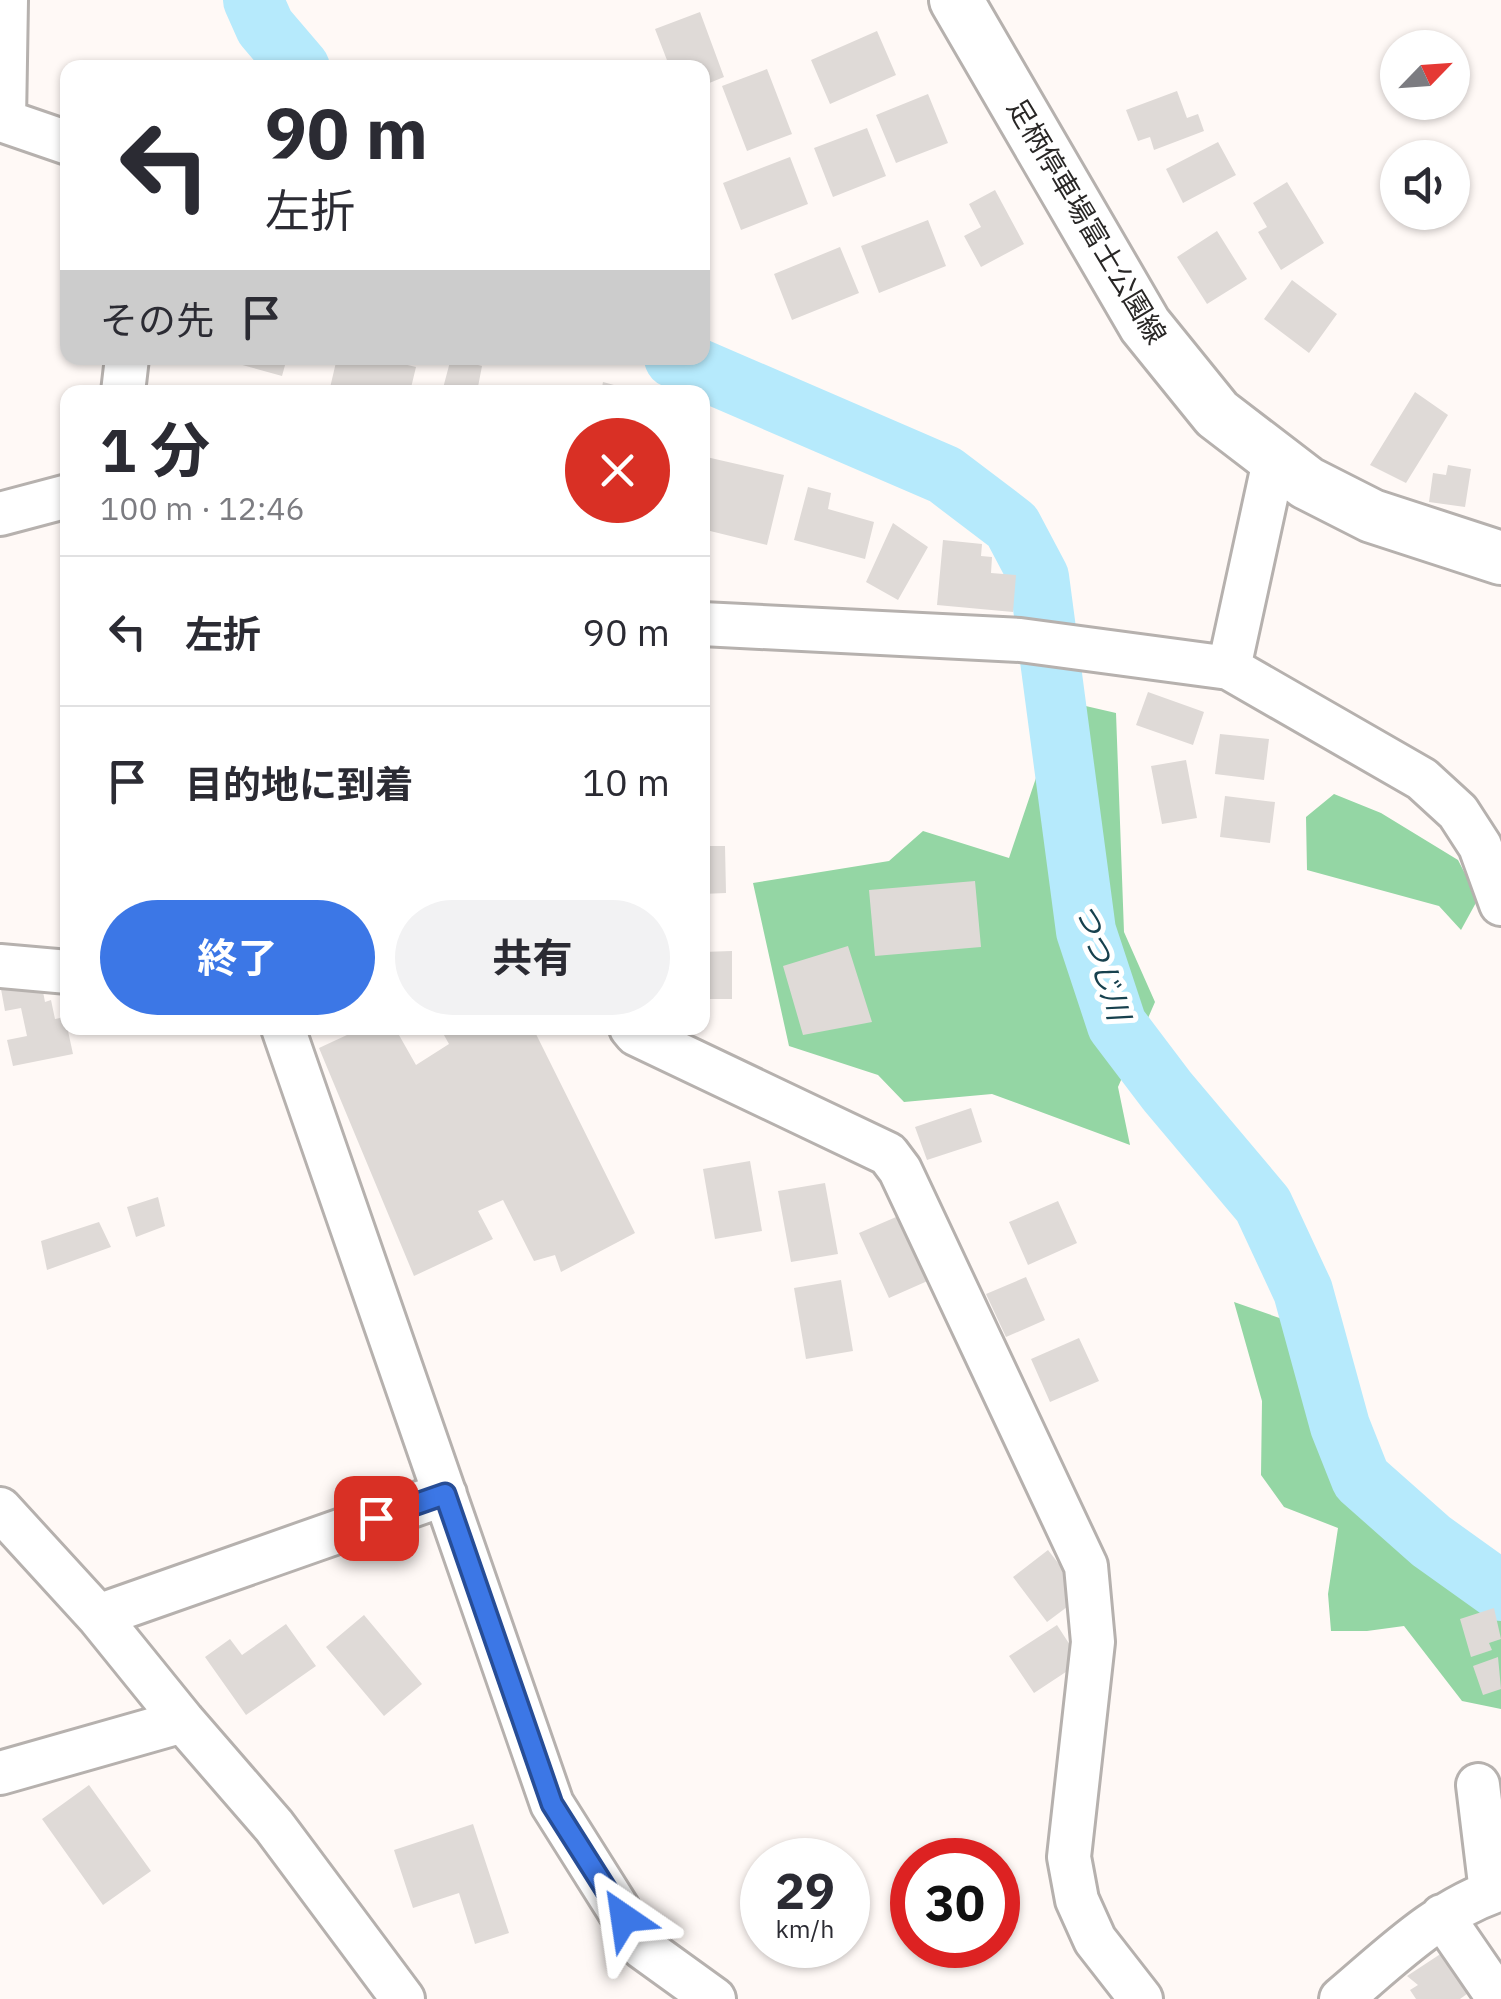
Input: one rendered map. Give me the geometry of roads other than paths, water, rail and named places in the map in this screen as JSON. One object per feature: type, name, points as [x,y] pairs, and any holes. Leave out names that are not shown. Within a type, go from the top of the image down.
[{"type":"main road","name":"足柄停車場富士公園線","points":[[956,0],[1145,325],[1217,414],[1274,461],[1372,516],[1501,558]]},
{"type":"street","points":[[6,0],[4,122],[60,141]]},
{"type":"street","points":[[1229,668],[1274,461]]},
{"type":"street","points":[[0,514],[60,498]]},
{"type":"street","points":[[710,624],[1020,640],[1229,668],[1422,779],[1458,812],[1480,846],[1501,904]]},
{"type":"street","points":[[0,966],[60,971]]},
{"type":"street","points":[[284,1035],[552,1804],[642,1946],[714,1999]]},
{"type":"street","points":[[638,1035],[888,1154],[900,1170],[1086,1566],[1092,1642],[1068,1857],[1077,1900],[1094,1940],[1141,1999]]},
{"type":"street","points":[[98,1616],[445,1494]]},
{"type":"street","points":[[0,1509],[98,1616],[182,1721],[274,1826],[403,1999]]},
{"type":"street","points":[[0,1773],[182,1721]]},
{"type":"street","points":[[1341,1999],[1442,1916],[1496,1891],[1478,1785]]},
{"type":"street","points":[[1442,1916],[1499,1999]]},
{"type":"waterway","name":"つつじ川","points":[[253,0],[265,27],[293,60]]},
{"type":"waterway","name":"つつじ川","points":[[690,365],[945,475],[1012,526],[1039,577],[1086,931],[1117,1025],[1263,1205],[1303,1291],[1340,1426],[1361,1479],[1431,1541],[1501,1591]]}]
